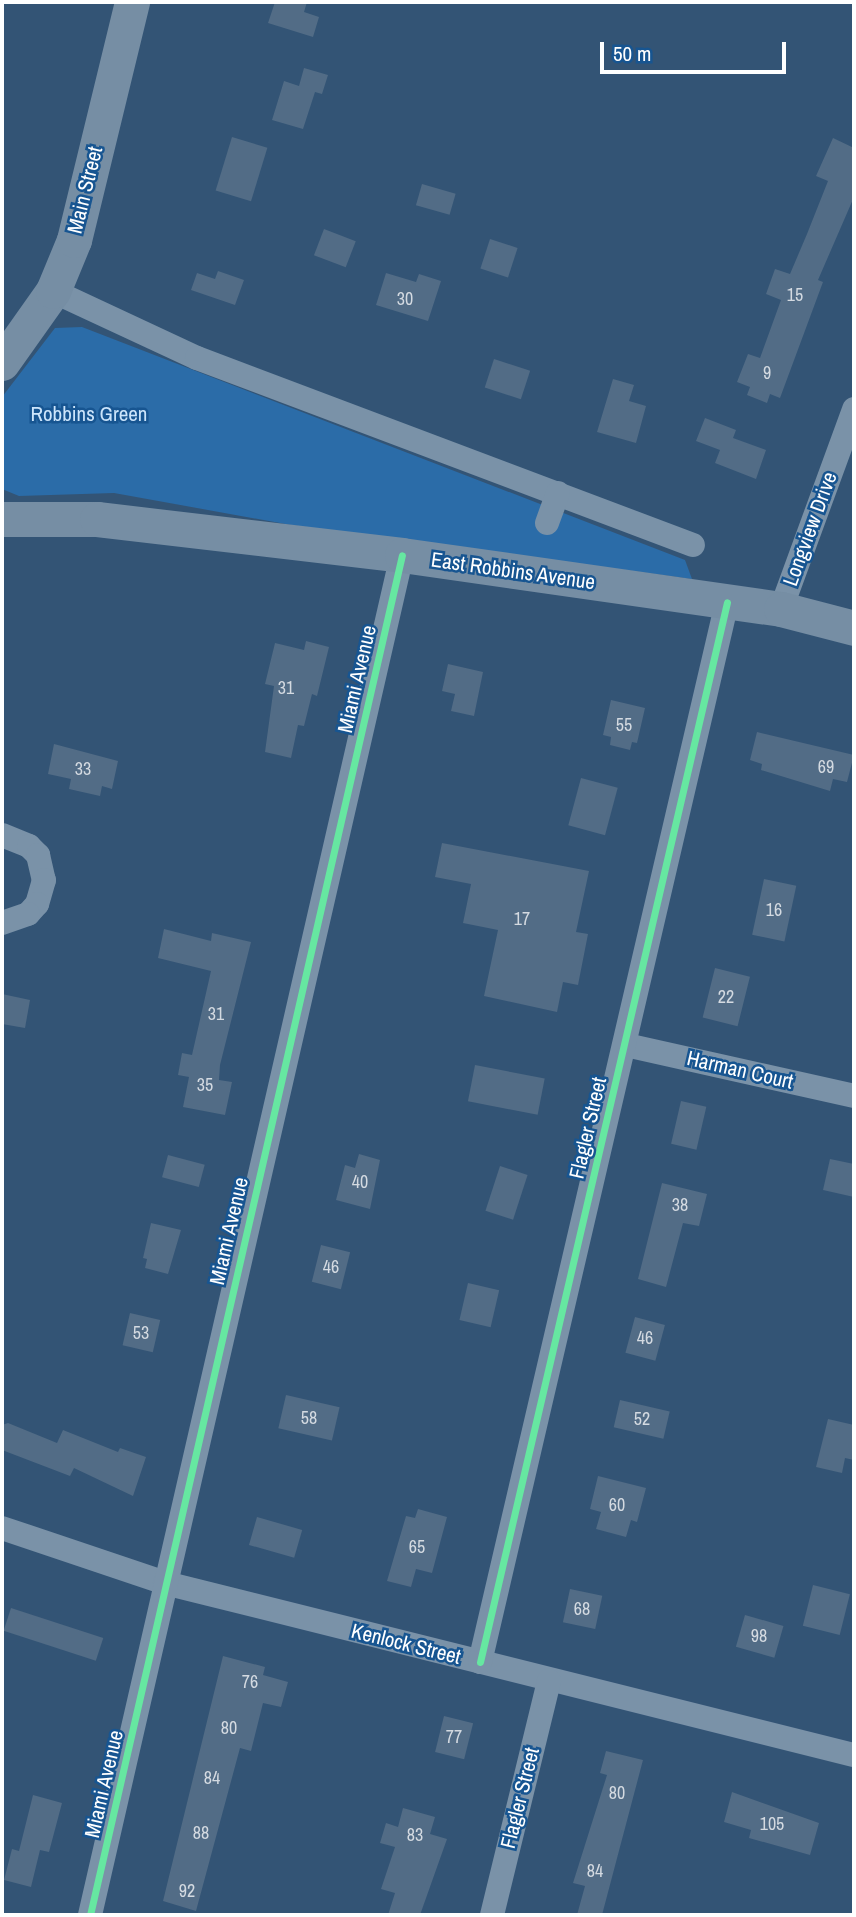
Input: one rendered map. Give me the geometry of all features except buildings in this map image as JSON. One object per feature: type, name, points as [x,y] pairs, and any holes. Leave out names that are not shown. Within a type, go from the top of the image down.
[{"type":"main road","name":"Main Street","points":[[2,363],[53,291],[74,240],[132,2]]},
{"type":"main road","name":"East Robbins Avenue","points":[[2,519],[97,519],[402,555],[781,609],[854,628]]},
{"type":"street","points":[[53,291],[197,358],[693,545]]},
{"type":"street","name":"Longview Drive","points":[[781,609],[854,410]]},
{"type":"street","points":[[547,523],[558,493]]},
{"type":"street","name":"Miami Avenue","points":[[90,1915],[126,1771],[165,1583],[402,555]]},
{"type":"street","name":"Flagler Street","points":[[480,1662],[626,1045],[685,765],[727,601]]},
{"type":"street","points":[[2,835],[29,846],[37,855],[44,880],[37,904],[28,914],[2,923]]},
{"type":"street","name":"Harman Court","points":[[626,1045],[854,1096]]},
{"type":"street","name":"Kenlock Street","points":[[2,1528],[165,1583],[854,1755]]},
{"type":"street","name":"Flagler Street","points":[[492,1915],[549,1681]]},
{"type":"green space","name":"Robbins Green","points":[[82,327],[685,560],[692,579],[291,525],[114,493],[19,496],[2,489],[2,397],[55,328]]},
{"type":"cycle path","points":[[90,1915],[402,555]]},
{"type":"cycle path","points":[[480,1662],[727,602]]}]
